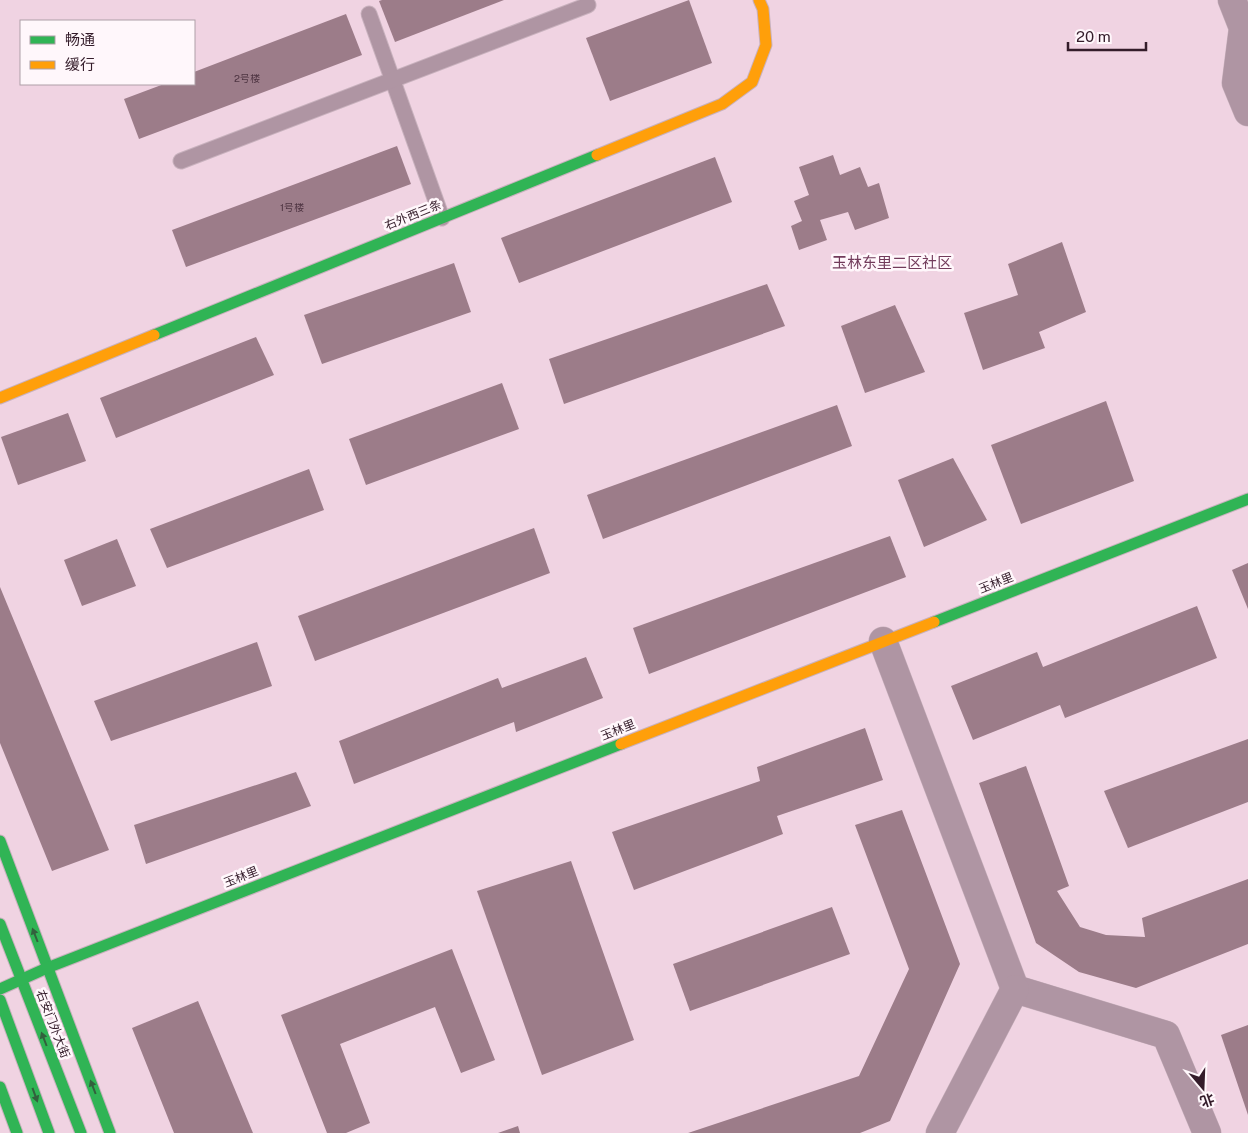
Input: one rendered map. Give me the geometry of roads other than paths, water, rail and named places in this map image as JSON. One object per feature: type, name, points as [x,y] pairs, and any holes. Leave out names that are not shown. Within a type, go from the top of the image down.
[{"type":"street","name":"右外西三条","points":[[0,398],[722,104],[752,82],[766,45],[763,10],[759,0]]},
{"type":"street","points":[[1232,0],[1246,26],[1236,83],[1248,112]]},
{"type":"street","name":"玉林里","points":[[0,989],[48,968],[1248,499]]},
{"type":"street","points":[[883,641],[1015,989],[940,1133]]},
{"type":"street","points":[[0,841],[110,1133]]},
{"type":"street","name":"右安门外大街","points":[[0,924],[81,1133]]},
{"type":"street","points":[[1015,989],[1166,1035],[1208,1133]]},
{"type":"street","points":[[0,1000],[50,1133]]},
{"type":"street","points":[[0,1087],[17,1133]]},
{"type":"lane","points":[[181,161],[588,5]]},
{"type":"lane","points":[[369,14],[442,218]]},
{"type":"district","name":"玉林东里二区社区","points":[[892,262]]}]
